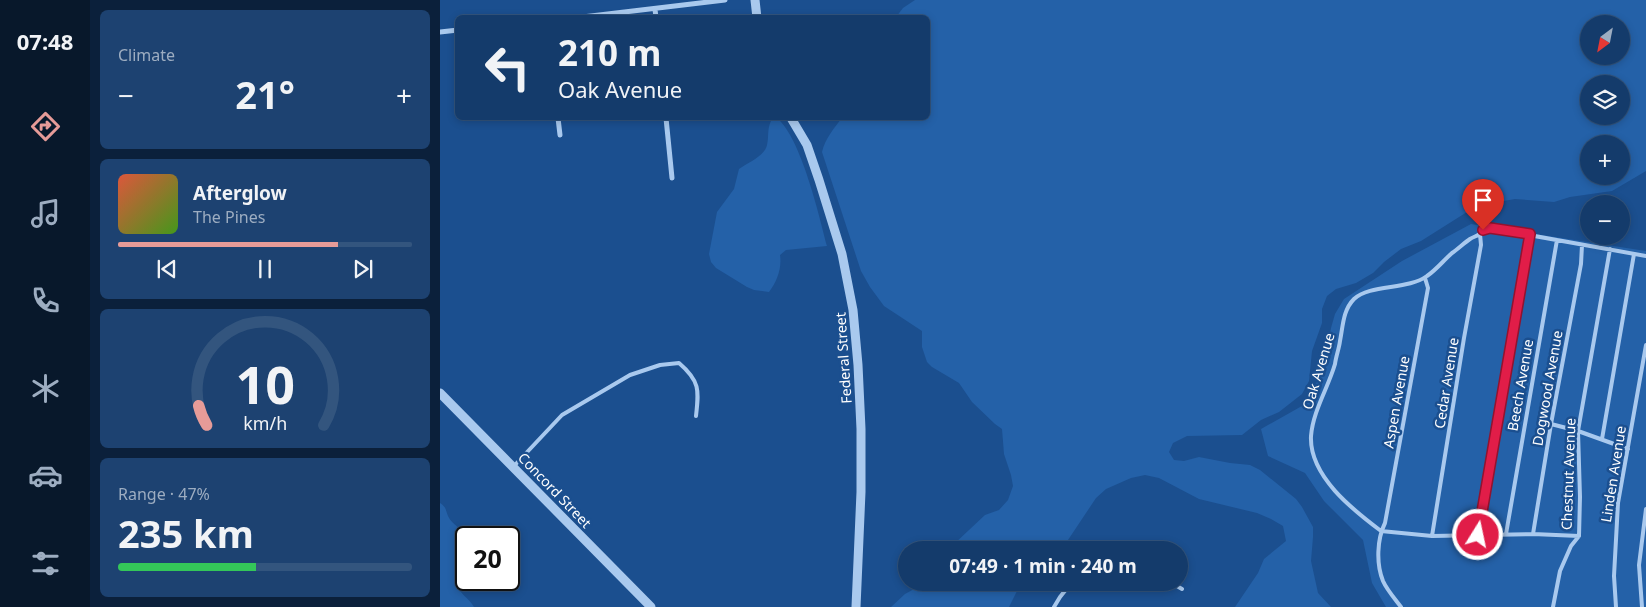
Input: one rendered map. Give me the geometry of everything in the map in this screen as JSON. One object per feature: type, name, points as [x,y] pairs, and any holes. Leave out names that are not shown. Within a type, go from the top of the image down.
[{"type":"street","points":[[601,15],[725,0]]},
{"type":"street","points":[[755,0],[757,15]]},
{"type":"street","points":[[655,9],[656,15]]},
{"type":"street","points":[[440,32],[455,30]]},
{"type":"street","points":[[558,120],[560,135]]},
{"type":"street","points":[[666,120],[672,178]]},
{"type":"street","name":"Federal Street","points":[[792,120],[806,145],[831,217],[842,254],[853,310],[861,429],[861,492],[856,607]]},
{"type":"street","name":"Concord Street","points":[[440,392],[651,607]]},
{"type":"lane","name":"Oak Avenue","points":[[1381,530],[1360,515],[1327,482],[1320,470],[1311,437],[1315,419],[1332,372],[1348,307],[1355,298],[1363,293],[1425,278],[1464,244],[1483,230],[1490,228],[1580,245]]},
{"type":"lane","name":"Cedar Avenue","points":[[1432,536],[1481,245],[1480,234]]},
{"type":"lane","points":[[1478,535],[1530,234]]},
{"type":"lane","name":"Beech Avenue","points":[[1506,534],[1557,240]]},
{"type":"lane","name":"Oak Avenue","points":[[1582,245],[1646,256]]},
{"type":"lane","name":"Dogwood Avenue","points":[[1533,534],[1581,264],[1582,245]]},
{"type":"lane","name":"Chestnut Avenue","points":[[1553,607],[1560,571],[1571,546],[1578,536],[1580,497],[1578,431],[1610,249]]},
{"type":"lane","points":[[1602,440],[1634,254]]},
{"type":"lane","name":"Aspen Avenue","points":[[1401,607],[1383,581],[1379,565],[1381,530],[1386,523],[1412,382],[1428,288],[1425,278]]},
{"type":"lane","name":"Linden Avenue","points":[[1616,607],[1614,576],[1617,512],[1646,345]]},
{"type":"lane","points":[[513,467],[562,415],[630,375],[660,365],[679,363],[690,372],[696,381],[698,392],[696,416]]},
{"type":"lane","points":[[1552,424],[1628,449]]},
{"type":"lane","points":[[1642,607],[1639,565],[1646,509]]},
{"type":"lane","points":[[1381,530],[1432,536],[1506,534],[1578,536]]},
{"type":"lane","points":[[1054,607],[1065,591]]},
{"type":"shaded area","points":[[915,0],[1646,0],[1646,171],[1630,180],[1630,135],[1580,135],[1580,185],[1622,185],[1612,191],[1580,195],[1554,202],[1515,199],[1492,203],[1467,212],[1421,241],[1401,249],[1373,273],[1356,283],[1336,289],[1327,296],[1322,309],[1322,323],[1312,351],[1309,381],[1302,394],[1279,412],[1261,420],[1242,435],[1187,436],[1173,443],[1169,452],[1174,460],[1184,461],[1199,457],[1250,465],[1260,470],[1296,499],[1313,527],[1311,561],[1318,593],[1331,607],[1235,607],[1258,573],[1264,559],[1286,541],[1283,526],[1257,513],[1199,499],[1159,478],[1145,475],[1131,478],[1106,489],[1096,498],[1066,541],[957,541],[985,515],[999,510],[1008,500],[1013,486],[1004,454],[1002,429],[972,402],[959,383],[927,362],[922,347],[922,331],[884,306],[870,287],[861,271],[822,152],[828,138],[840,120],[930,120],[930,15],[898,15],[903,8]]},
{"type":"shaded area","points":[[779,120],[794,142],[808,178],[827,246],[786,250],[780,255],[778,275],[769,292],[747,287],[716,268],[711,262],[709,254],[717,212],[734,189],[739,169],[766,149],[771,121]]},
{"type":"shaded area","points":[[1471,224],[1580,241],[1580,245],[1607,245],[1646,251],[1646,607],[1386,607],[1372,583],[1363,540],[1324,501],[1305,473],[1268,456],[1261,429],[1309,402],[1325,361],[1335,314],[1344,299],[1402,261]]},
{"type":"shaded area","points":[[440,503],[445,507],[448,516],[457,526],[455,526],[455,591],[460,591],[474,607],[440,607]]},
{"type":"shaded area","points":[[910,591],[1017,591],[1009,607],[891,607]]},
{"type":"route","points":[[1478,535],[1530,234],[1490,228],[1483,230]]}]
